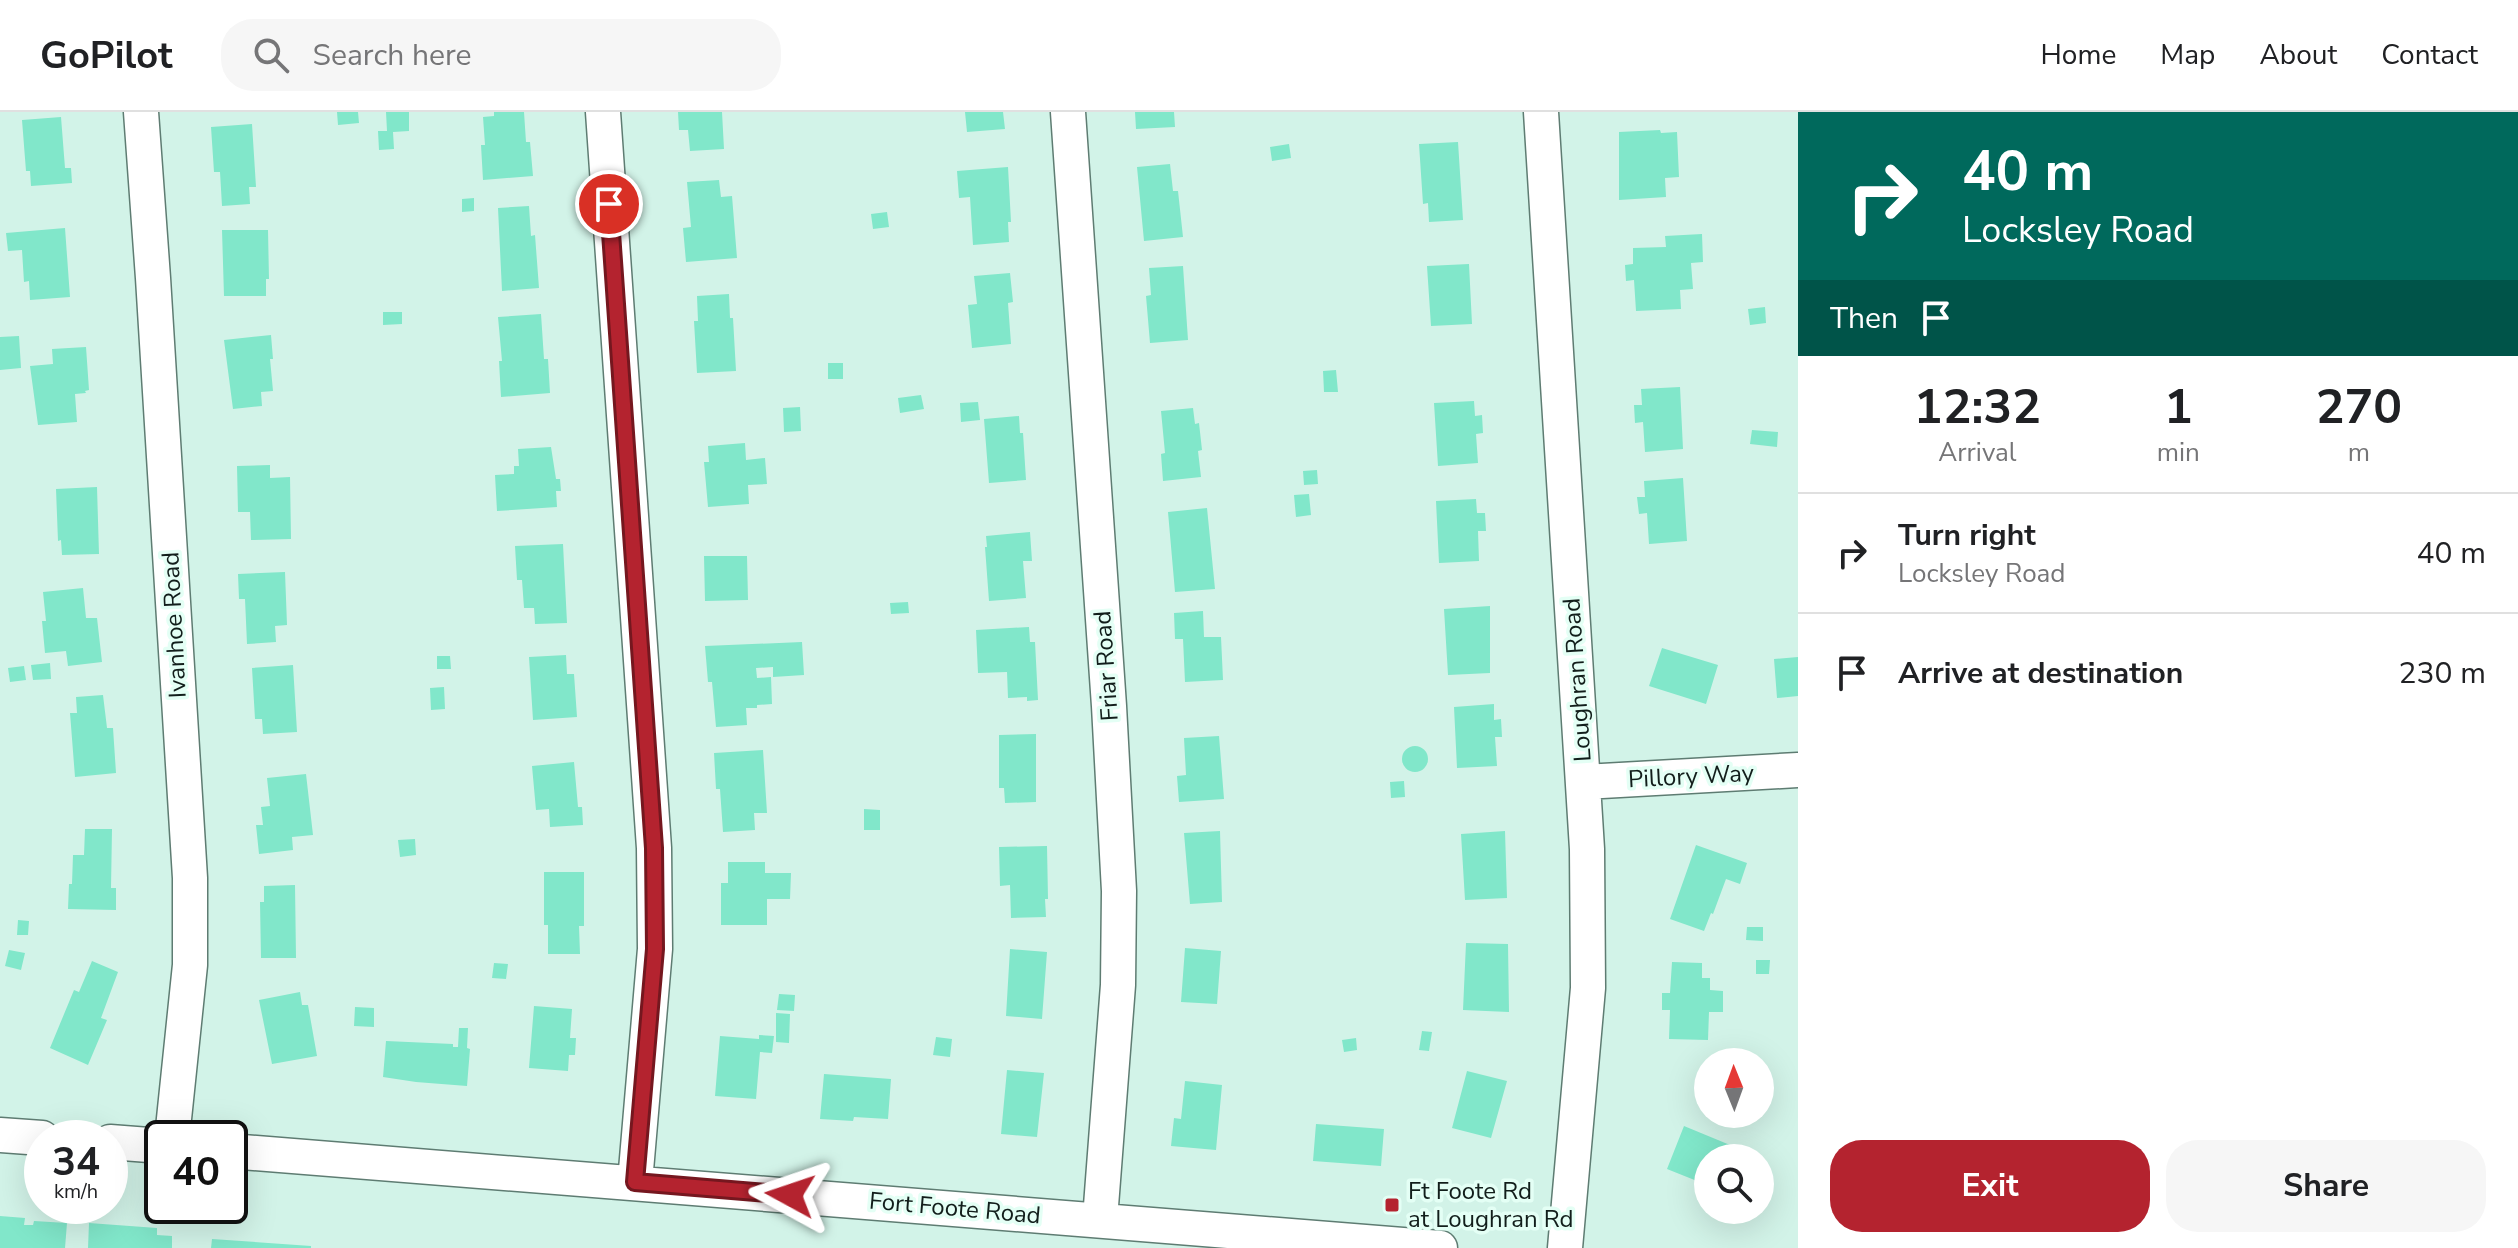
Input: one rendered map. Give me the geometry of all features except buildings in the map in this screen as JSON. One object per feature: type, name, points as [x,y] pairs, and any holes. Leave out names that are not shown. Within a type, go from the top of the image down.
[{"type":"street","name":"Ivanhoe Road","points":[[141,112],[190,878],[190,965],[174,1120]]},
{"type":"street","points":[[603,112],[654,848],[655,949],[635,1182]]},
{"type":"street","name":"Friar Road","points":[[1068,112],[1119,891],[1118,985],[1100,1219]]},
{"type":"street","name":"Loughran Road","points":[[1541,112],[1587,849],[1588,988],[1565,1248]]},
{"type":"street","name":"Pillory Way","points":[[1584,782],[1798,770]]},
{"type":"street","points":[[0,1135],[24,1137]]},
{"type":"street","name":"Fort Foote Road","points":[[248,1152],[1100,1219],[1282,1242],[1440,1248]]},
{"type":"place","name":"Ft Foote Rd at Loughran Rd","points":[[1392,1205]]},
{"type":"route","points":[[609,204],[654,848],[655,949],[635,1182],[790,1195]]}]
